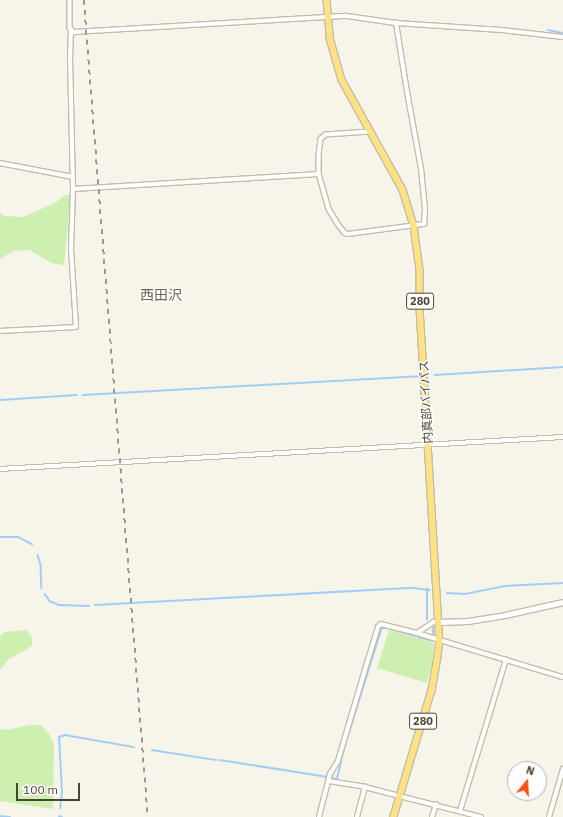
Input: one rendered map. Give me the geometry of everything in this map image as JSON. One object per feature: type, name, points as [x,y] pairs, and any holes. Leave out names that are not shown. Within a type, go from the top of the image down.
[{"type":"highway","name":"内真部バイパス","points":[[327,0],[334,57],[342,80],[402,190],[414,226],[420,270],[440,640],[432,690],[394,817]]},
{"type":"street","points":[[0,331],[76,327],[71,250],[73,177],[70,0]]},
{"type":"street","points":[[71,30],[74,32],[347,16],[396,23],[502,30],[563,37]]},
{"type":"street","points":[[370,132],[323,136],[320,143],[319,174],[329,209],[345,233],[354,234],[424,224],[425,209],[421,168],[406,92],[396,23]]},
{"type":"street","points":[[0,163],[73,177]]},
{"type":"street","points":[[73,189],[319,174]]},
{"type":"street","points":[[0,469],[563,437]]},
{"type":"street","points":[[417,633],[434,622],[468,621],[563,602]]},
{"type":"street","points":[[319,817],[329,781],[338,761],[378,627],[384,624],[563,676]]},
{"type":"street","points":[[460,811],[506,660]]},
{"type":"street","points":[[549,817],[563,769]]},
{"type":"street","points":[[329,781],[365,787],[481,817]]},
{"type":"street","points":[[357,817],[365,787]]},
{"type":"street","points":[[432,817],[436,805]]},
{"type":"green space","points":[[65,195],[71,195],[64,265],[51,263],[30,250],[13,251],[0,259],[0,213],[4,216],[23,217],[55,203]]},
{"type":"green space","points":[[26,630],[32,637],[32,646],[9,659],[0,670],[0,636],[5,632]]},
{"type":"green space","points":[[389,630],[434,643],[432,665],[427,683],[377,668]]},
{"type":"green space","points":[[30,725],[41,725],[49,734],[54,745],[53,809],[0,801],[0,729],[7,730]]},
{"type":"waterway","points":[[548,30],[563,33]]},
{"type":"waterway","points":[[435,375],[563,367]]},
{"type":"waterway","points":[[83,395],[418,376]]},
{"type":"waterway","points":[[0,400],[77,395]]},
{"type":"waterway","points":[[0,537],[18,537],[32,544]]},
{"type":"waterway","points":[[38,555],[41,565],[42,588]]},
{"type":"waterway","points":[[447,593],[465,594],[505,586],[563,583]]},
{"type":"waterway","points":[[95,605],[413,588],[430,590]]},
{"type":"waterway","points":[[427,589],[427,620]]},
{"type":"waterway","points":[[45,594],[50,601],[59,605],[89,606]]},
{"type":"waterway","points":[[433,627],[434,636]]},
{"type":"waterway","points":[[331,778],[337,779],[343,752],[381,630],[382,628],[388,628]]},
{"type":"waterway","points":[[392,629],[415,636]]},
{"type":"waterway","points":[[418,637],[434,641]]},
{"type":"waterway","points":[[60,809],[62,792],[59,737],[65,735],[134,747]]},
{"type":"waterway","points":[[152,750],[216,760]]},
{"type":"waterway","points":[[220,760],[328,777]]},
{"type":"waterway","points":[[0,816],[10,817]]},
{"type":"railway","points":[[84,0],[148,817]]},
{"type":"district","name":"西田沢","points":[[161,295]]}]
